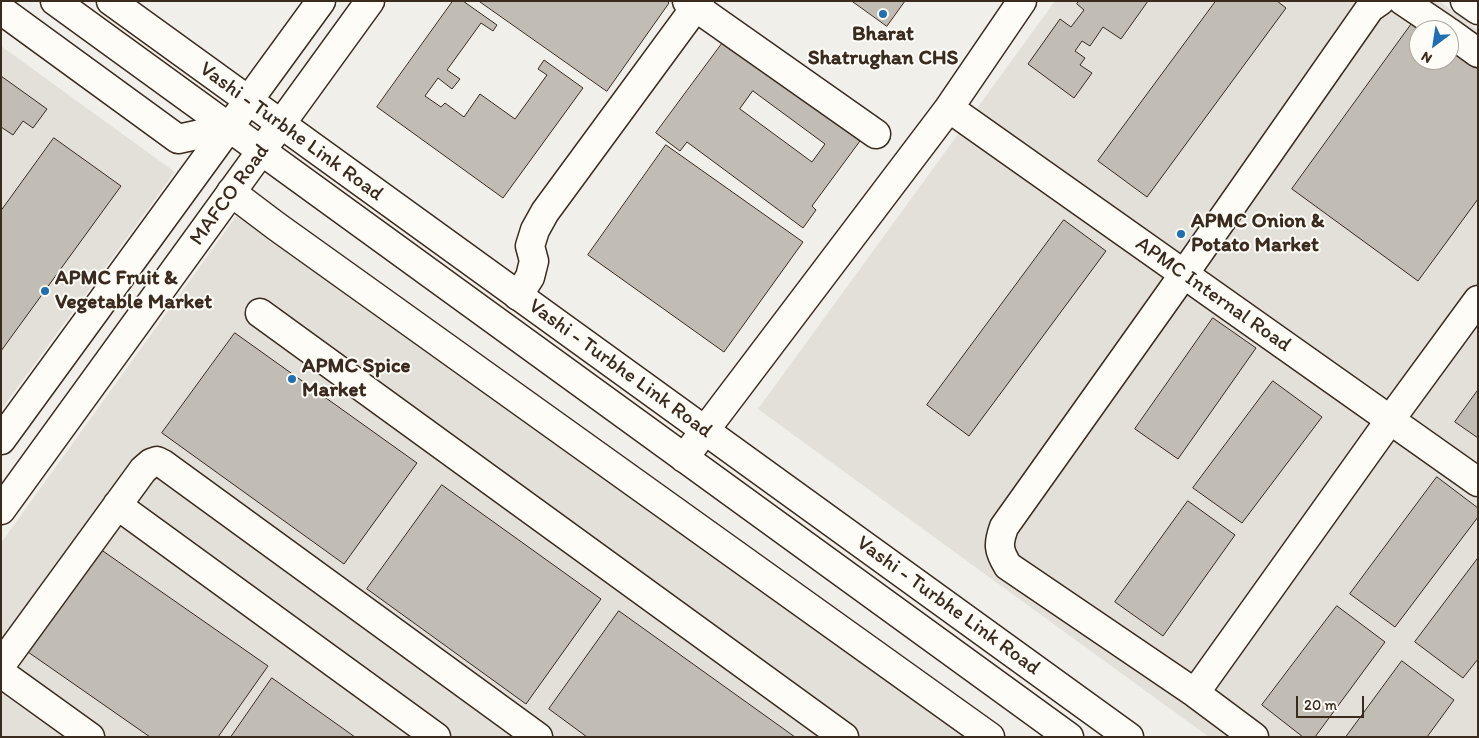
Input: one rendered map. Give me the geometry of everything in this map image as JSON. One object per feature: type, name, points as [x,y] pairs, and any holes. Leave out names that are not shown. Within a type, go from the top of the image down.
[{"type":"main road","name":"Vashi - Turbhe Link Road","points":[[55,1],[1069,737]]},
{"type":"main road","name":"Vashi - Turbhe Link Road","points":[[110,1],[1129,737]]},
{"type":"main road","name":"MAFCO Road","points":[[1,440],[321,1]]},
{"type":"main road","name":"MAFCO Road","points":[[1,510],[370,1]]},
{"type":"main road","points":[[684,458],[949,108],[1022,1]]},
{"type":"main road","points":[[1254,737],[1195,692],[1008,566],[1000,554],[1000,541],[1004,527],[1370,8],[1380,1]]},
{"type":"main road","points":[[1404,1],[1432,20]]},
{"type":"main road","points":[[1465,1],[1478,10]]},
{"type":"main road","points":[[518,296],[530,277],[534,261],[530,246],[535,230],[545,212],[694,3],[876,134]]},
{"type":"main road","points":[[1,10],[178,139],[229,128]]},
{"type":"main road","points":[[1459,39],[1478,53]]},
{"type":"main road","name":"APMC Internal Road","points":[[949,108],[1478,482]]},
{"type":"main road","points":[[232,192],[284,232],[990,737]]},
{"type":"main road","points":[[1195,692],[1478,300]]},
{"type":"main road","points":[[260,313],[844,737]]},
{"type":"main road","points":[[1,665],[117,505],[151,463],[157,461],[538,737]]},
{"type":"main road","points":[[117,505],[436,737]]},
{"type":"main road","points":[[1,672],[90,737]]},
{"type":"shaded area","name":"APMC Onion & Potato Market","points":[[1055,1],[1439,1],[1478,30],[1478,737],[1209,737],[758,409]]},
{"type":"shaded area","name":"APMC Fruit & Vegetable Market","points":[[1,46],[175,172],[1,410]]},
{"type":"shaded area","name":"APMC Spice Market","points":[[237,215],[966,737],[1,737],[1,543]]},
{"type":"building","points":[[453,1],[463,1],[497,25],[493,31],[481,23],[447,70],[460,79],[452,89],[438,78],[425,96],[441,107],[445,103],[464,117],[480,94],[515,119],[547,75],[538,69],[544,60],[583,88],[503,198],[377,107]]},
{"type":"building","points":[[479,1],[667,1],[669,3],[607,91]]},
{"type":"building","name":"Bharat Shatrughan CHS","points":[[852,1],[905,1],[887,26]]},
{"type":"building","points":[[1079,1],[1148,1],[1121,39],[1103,27],[1090,46],[1082,41],[1075,51],[1085,58],[1080,65],[1092,73],[1074,98],[1028,64],[1060,19],[1071,27],[1084,10],[1077,4]]},
{"type":"building","points":[[1216,1],[1277,1],[1286,8],[1147,197],[1098,161]]},
{"type":"building","points":[[1409,28],[1409,70],[1459,70],[1459,55],[1478,69],[1478,199],[1418,281],[1292,189]]},
{"type":"building","points":[[724,41],[860,141],[812,206],[816,210],[803,228],[687,142],[680,151],[656,133]],"holes":[[[753,91],[825,144],[812,162],[740,109]]]},
{"type":"building","points":[[1,76],[47,109],[33,128],[23,121],[13,135],[1,127]]},
{"type":"building","points":[[54,138],[121,186],[1,351],[1,211]]},
{"type":"building","points":[[666,145],[803,242],[724,352],[588,255]]},
{"type":"building","points":[[1064,220],[1106,251],[969,436],[927,405]]},
{"type":"building","points":[[1213,318],[1256,348],[1178,459],[1135,429]]},
{"type":"building","points":[[235,333],[417,463],[344,564],[162,433]]},
{"type":"building","points":[[1273,381],[1322,417],[1242,523],[1193,488]]},
{"type":"building","points":[[1478,390],[1478,438],[1455,422]]},
{"type":"building","points":[[1437,477],[1478,508],[1478,517],[1395,627],[1350,594]]},
{"type":"building","points":[[442,485],[601,599],[526,704],[367,589]]},
{"type":"building","points":[[1188,501],[1235,535],[1163,636],[1115,602]]},
{"type":"building","points":[[100,549],[268,666],[218,737],[150,737],[28,652]]},
{"type":"building","points":[[1478,558],[1478,659],[1463,678],[1415,642]]},
{"type":"building","points":[[1337,606],[1385,642],[1315,737],[1303,737],[1262,705]]},
{"type":"building","points":[[619,611],[795,737],[587,737],[549,709]]},
{"type":"building","points":[[1402,661],[1454,700],[1427,737],[1346,737]]},
{"type":"building","points":[[272,678],[355,737],[231,737]]},
{"type":"place","name":"Bharat Shatrughan CHS","points":[[883,14]]},
{"type":"place","name":"APMC Onion & Potato Market","points":[[1181,234]]},
{"type":"place","name":"APMC Fruit & Vegetable Market","points":[[45,291]]},
{"type":"place","name":"APMC Spice Market","points":[[292,379]]}]
